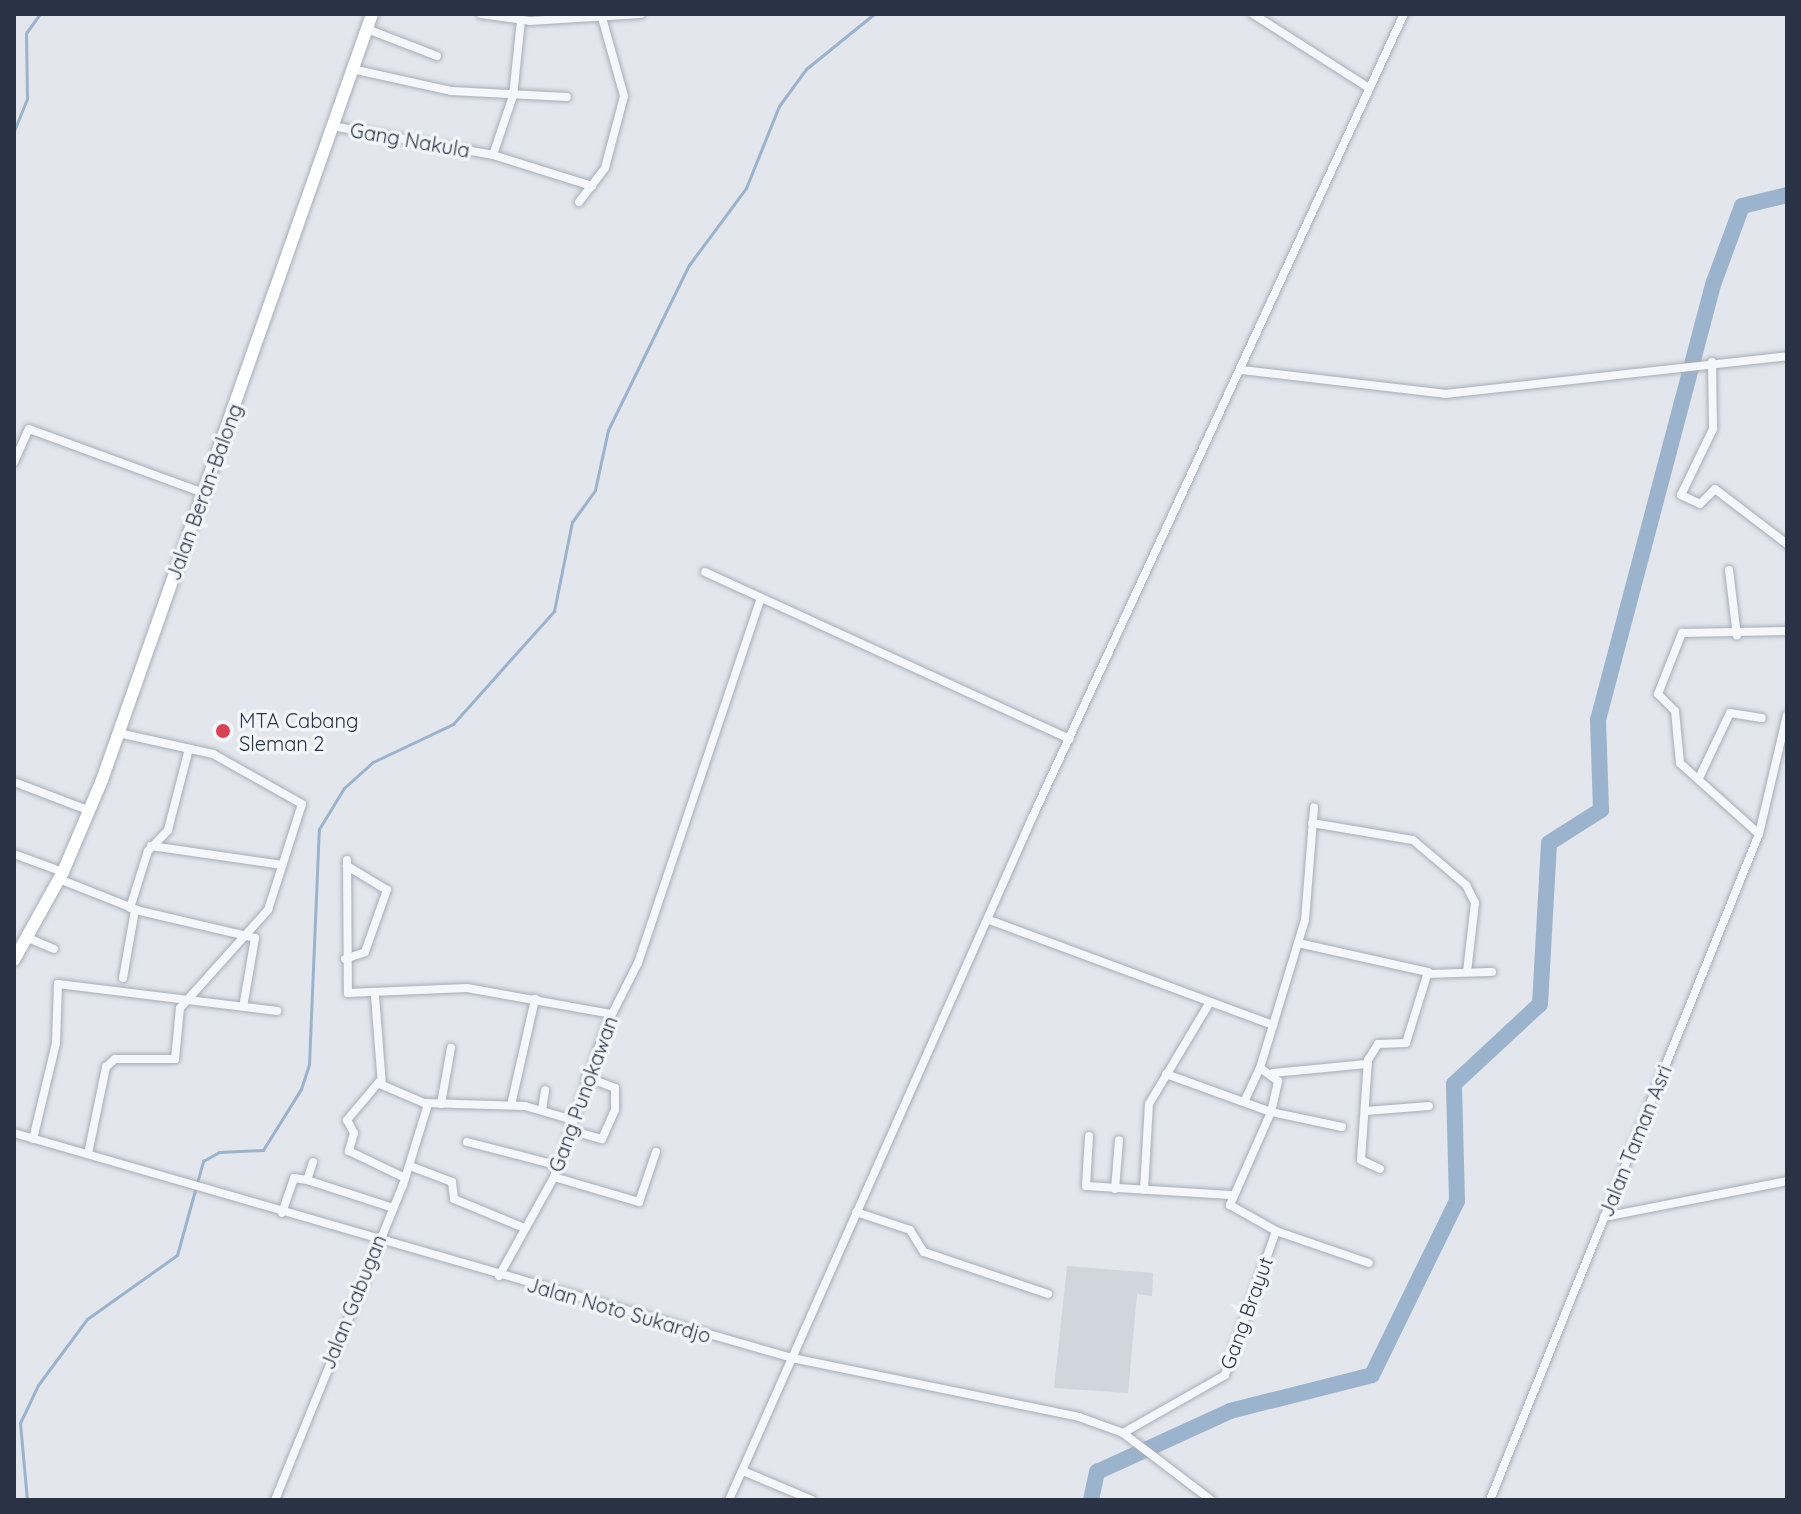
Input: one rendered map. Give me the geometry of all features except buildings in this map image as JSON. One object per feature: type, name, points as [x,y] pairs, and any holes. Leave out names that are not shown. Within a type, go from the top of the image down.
[{"type":"main road","name":"Jalan Beran-Balong","points":[[14,960],[61,876],[90,811],[372,14]]},
{"type":"street","points":[[481,14],[528,18],[641,14]]},
{"type":"street","points":[[1253,14],[1369,88]]},
{"type":"street","points":[[729,1500],[1070,739],[1404,14]]},
{"type":"street","points":[[579,202],[605,168],[624,96],[602,17]]},
{"type":"street","name":"Gang Nakula","points":[[332,126],[493,155],[513,96],[528,18]]},
{"type":"street","points":[[367,29],[437,56]]},
{"type":"street","points":[[352,69],[513,96],[567,97]]},
{"type":"street","points":[[493,155],[592,186]]},
{"type":"street","points":[[1242,370],[1445,394],[1787,356]]},
{"type":"street","points":[[1712,362],[1713,429],[1681,495],[1700,504],[1715,489],[1787,544]]},
{"type":"street","points":[[14,462],[29,429],[204,493]]},
{"type":"street","points":[[1729,570],[1737,636]]},
{"type":"street","points":[[705,572],[760,601],[1070,739]]},
{"type":"street","name":"Gang Punokawan","points":[[499,1276],[522,1227],[554,1177],[570,1130],[570,1119],[621,996],[709,762],[760,601]]},
{"type":"street","points":[[1759,834],[1678,760],[1675,711],[1659,690],[1682,633],[1737,636],[1787,631]]},
{"type":"street","points":[[1699,778],[1730,713],[1762,718]]},
{"type":"street","name":"Jalan Taman Asri","points":[[1490,1500],[1759,834],[1787,715]]},
{"type":"street","points":[[88,1154],[106,1067],[115,1059],[175,1059],[186,1001],[268,910],[299,800],[228,760],[118,733]]},
{"type":"street","points":[[123,978],[133,909],[151,846],[168,830],[189,749]]},
{"type":"street","points":[[14,782],[90,811]]},
{"type":"street","points":[[1245,1100],[1260,1068],[1298,943],[1314,807]]},
{"type":"street","points":[[1312,823],[1413,840],[1466,885],[1475,903],[1467,972]]},
{"type":"street","points":[[151,846],[283,865]]},
{"type":"street","points":[[14,854],[133,909],[248,934],[259,946],[244,1002]]},
{"type":"street","points":[[345,959],[365,952],[387,890],[347,863],[345,959],[345,990],[375,996],[467,988],[611,1014]]},
{"type":"street","points":[[989,920],[1273,1025]]},
{"type":"street","points":[[28,938],[54,949]]},
{"type":"street","points":[[1298,943],[1428,974],[1492,972]]},
{"type":"street","points":[[1380,1169],[1361,1160],[1367,1064],[1378,1044],[1406,1043],[1428,974]]},
{"type":"street","points":[[33,1139],[56,1043],[58,984],[186,1001],[244,1002],[277,1011]]},
{"type":"street","points":[[375,996],[379,1082],[347,1120],[354,1133],[349,1151],[405,1178]]},
{"type":"street","points":[[511,1105],[535,999]]},
{"type":"street","points":[[1144,1190],[1147,1115],[1166,1074],[1210,1002]]},
{"type":"street","points":[[441,1104],[451,1048]]},
{"type":"street","points":[[1260,1068],[1273,1073],[1367,1064]]},
{"type":"street","points":[[1273,1073],[1278,1085],[1271,1112],[1230,1195],[1232,1210],[1276,1231],[1369,1263]]},
{"type":"street","points":[[1166,1074],[1245,1100],[1271,1112],[1342,1127]]},
{"type":"street","points":[[570,1130],[602,1139],[615,1110],[615,1088],[586,1077]]},
{"type":"street","points":[[379,1082],[428,1104],[511,1105],[570,1119]]},
{"type":"street","points":[[542,1110],[545,1090]]},
{"type":"street","name":"Jalan Gabugan","points":[[275,1500],[410,1166],[428,1104]]},
{"type":"street","points":[[1366,1111],[1429,1106]]},
{"type":"street","name":"Jalan Noto Sukardjo","points":[[14,1133],[208,1188],[376,1244],[792,1358],[1123,1433],[1211,1500]]},
{"type":"street","points":[[1089,1136],[1085,1184],[1115,1189],[1230,1195]]},
{"type":"street","points":[[1115,1189],[1119,1140]]},
{"type":"street","points":[[467,1142],[556,1165]]},
{"type":"street","points":[[554,1177],[639,1202],[656,1152]]},
{"type":"street","points":[[307,1180],[313,1162]]},
{"type":"street","points":[[410,1166],[452,1182],[454,1199],[522,1227]]},
{"type":"street","points":[[282,1213],[294,1178],[393,1208]]},
{"type":"street","points":[[1604,1217],[1787,1181]]},
{"type":"street","points":[[856,1212],[910,1230],[924,1252],[1048,1294]]},
{"type":"street","name":"Gang Brayut","points":[[1123,1433],[1225,1375],[1276,1231]]},
{"type":"street","points":[[743,1471],[812,1500]]},
{"type":"shaded area","points":[[1067,1266],[1153,1273],[1152,1296],[1137,1294],[1128,1393],[1054,1388]]},
{"type":"waterway","points":[[14,131],[27,98],[26,33],[40,14]]},
{"type":"waterway","points":[[27,1500],[20,1423],[38,1385],[87,1319],[177,1255],[203,1161],[219,1152],[263,1150],[301,1089],[309,1064],[319,829],[344,788],[373,762],[453,724],[554,611],[572,522],[595,490],[608,430],[689,265],[746,188],[779,106],[806,69],[874,14]]},
{"type":"waterway","points":[[1091,1500],[1097,1472],[1230,1411],[1372,1375],[1457,1201],[1454,1084],[1540,1004],[1549,843],[1601,810],[1598,720],[1714,282],[1742,206],[1787,195]]},
{"type":"place","name":"MTA Cabang Sleman 2","points":[[223,731]]}]
